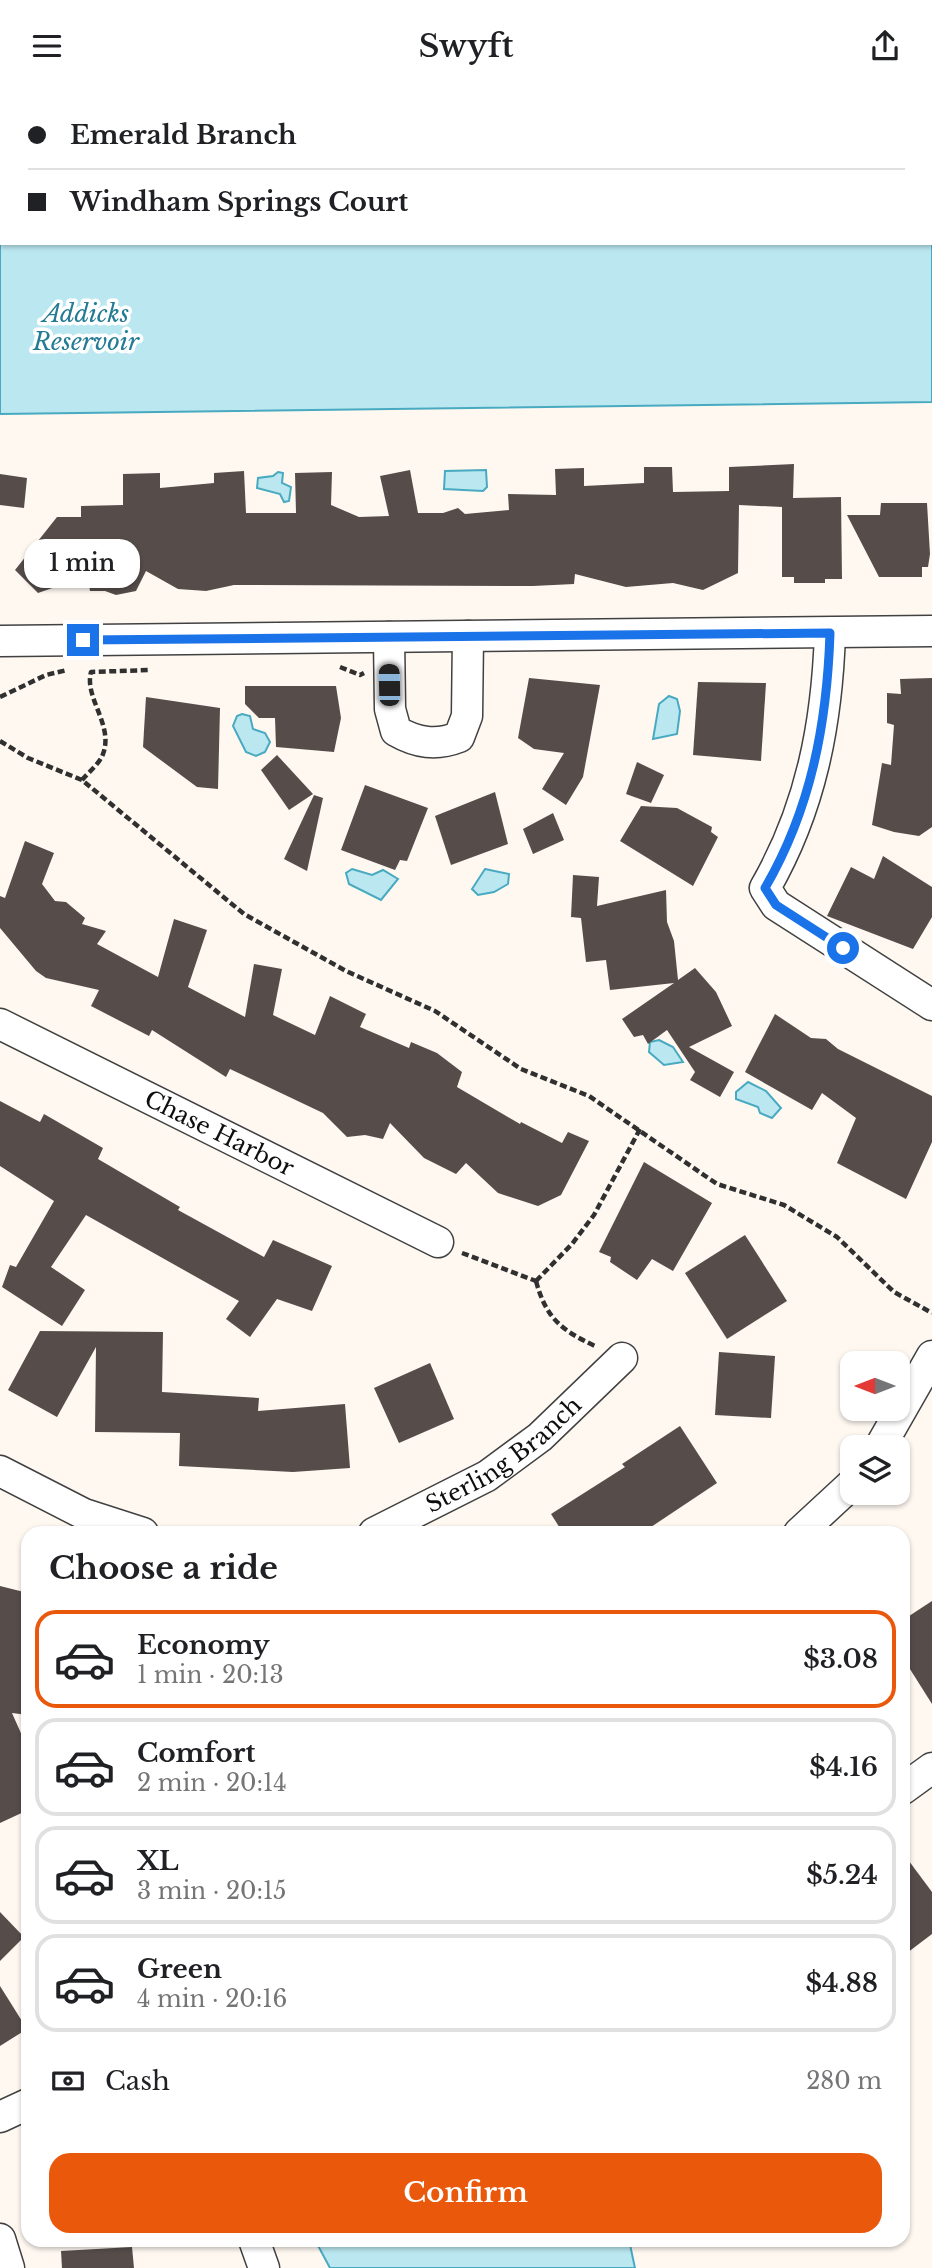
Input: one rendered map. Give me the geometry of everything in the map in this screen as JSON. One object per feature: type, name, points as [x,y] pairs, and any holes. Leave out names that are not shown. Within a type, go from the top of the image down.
[{"type":"street","points":[[0,641],[389,649],[468,636],[932,631]]},
{"type":"street","points":[[830,633],[828,691],[814,772],[789,847],[765,888],[776,905],[932,1005]]},
{"type":"street","points":[[389,649],[390,709],[396,731],[414,741],[445,742],[459,737],[467,716],[468,636]]},
{"type":"street","name":"Chase Harbor","points":[[0,1024],[438,1242]]},
{"type":"street","points":[[887,1435],[932,1356]]},
{"type":"street","name":"Sterling Branch","points":[[387,1526],[497,1468],[540,1437],[622,1358]]},
{"type":"street","points":[[0,1471],[84,1514],[121,1526]]},
{"type":"street","points":[[807,1526],[840,1495]]},
{"type":"street","points":[[910,1784],[932,1768]]},
{"type":"street","points":[[0,2117],[21,2107]]},
{"type":"street","points":[[0,2239],[9,2268]]},
{"type":"street","points":[[256,2247],[264,2268]]},
{"type":"path","points":[[337,666],[360,675],[389,649]]},
{"type":"path","points":[[0,697],[46,675],[79,667],[91,672],[159,670]]},
{"type":"path","points":[[82,780],[103,754],[103,722],[89,680],[91,672]]},
{"type":"path","points":[[0,741],[28,758],[82,780],[244,914],[346,971],[435,1011],[520,1069],[589,1096],[717,1184],[784,1205],[838,1237],[894,1292],[932,1313]]},
{"type":"path","points":[[536,1281],[572,1244],[594,1215],[640,1129]]},
{"type":"path","points":[[438,1242],[492,1266],[536,1281]]},
{"type":"path","points":[[536,1281],[542,1304],[556,1322],[577,1337],[622,1358]]},
{"type":"water","name":"Addicks Reservoir","points":[[0,245],[932,245],[932,402],[0,414]]},
{"type":"water","points":[[486,470],[487,487],[483,491],[444,489],[445,471]]},
{"type":"water","points":[[278,472],[283,473],[282,483],[291,487],[289,501],[284,502],[280,494],[257,488],[258,478],[273,476]]},
{"type":"water","points":[[669,696],[677,699],[680,711],[677,734],[653,739],[659,704]]},
{"type":"water","points":[[237,716],[250,716],[253,729],[265,733],[270,742],[265,752],[256,756],[246,752],[233,726]]},
{"type":"water","points":[[352,869],[372,875],[383,870],[398,879],[381,900],[349,884],[346,873]]},
{"type":"water","points":[[485,869],[509,874],[508,884],[494,892],[478,895],[472,889]]},
{"type":"water","points":[[659,1040],[673,1047],[683,1062],[664,1065],[649,1052],[650,1042]]},
{"type":"water","points":[[748,1082],[766,1091],[781,1108],[772,1118],[760,1113],[758,1107],[736,1099],[736,1092]]},
{"type":"water","points":[[319,2247],[630,2247],[635,2268],[330,2268]]},
{"type":"building","points":[[794,464],[793,498],[841,497],[842,579],[825,579],[825,583],[794,583],[794,577],[782,577],[782,507],[739,505],[738,573],[703,590],[673,583],[626,587],[575,574],[574,584],[533,586],[234,585],[206,591],[178,589],[146,571],[136,591],[116,595],[105,591],[90,591],[89,585],[64,584],[38,593],[15,570],[57,517],[81,517],[81,506],[123,505],[123,474],[160,473],[160,488],[214,483],[214,473],[244,471],[246,513],[296,513],[295,473],[332,472],[331,505],[359,517],[389,516],[380,476],[410,470],[418,513],[443,513],[458,508],[465,514],[509,510],[508,494],[556,495],[555,469],[584,468],[584,486],[644,483],[644,467],[672,467],[673,492],[729,491],[729,467]]},
{"type":"building","points":[[0,474],[27,478],[24,508],[0,505]]},
{"type":"building","points":[[881,503],[927,503],[930,554],[928,567],[922,567],[922,577],[879,577],[847,515],[880,515]]},
{"type":"building","points":[[529,678],[600,685],[583,777],[566,805],[542,789],[564,753],[534,749],[518,738]]},
{"type":"building","points":[[932,678],[932,827],[919,836],[872,825],[882,763],[891,765],[894,725],[887,723],[887,693],[901,694],[900,679]]},
{"type":"building","points":[[698,682],[766,683],[761,761],[693,755]]},
{"type":"building","points":[[245,686],[336,686],[341,718],[334,752],[276,747],[275,718],[259,718],[245,704]]},
{"type":"building","points":[[146,697],[220,708],[218,789],[197,787],[143,747]]},
{"type":"building","points":[[277,755],[313,794],[289,810],[261,770]]},
{"type":"building","points":[[637,762],[664,775],[651,803],[626,794]]},
{"type":"building","points":[[365,785],[428,808],[407,861],[400,860],[395,870],[341,850]]},
{"type":"building","points":[[495,792],[508,844],[451,865],[435,816]]},
{"type":"building","points":[[314,795],[323,798],[307,871],[284,859]]},
{"type":"building","points":[[641,806],[677,808],[712,827],[711,832],[718,837],[693,886],[620,841]]},
{"type":"building","points":[[553,813],[564,840],[533,854],[523,829]]},
{"type":"building","points":[[25,841],[54,853],[42,884],[55,901],[66,902],[85,918],[82,924],[106,931],[97,944],[158,977],[174,919],[207,930],[188,987],[245,1017],[254,964],[282,969],[273,1015],[315,1035],[330,996],[366,1014],[360,1027],[409,1048],[411,1042],[437,1053],[462,1072],[457,1087],[520,1124],[521,1122],[562,1143],[568,1132],[589,1141],[561,1195],[538,1206],[498,1193],[466,1163],[456,1174],[424,1158],[390,1123],[383,1139],[365,1135],[347,1137],[323,1113],[230,1069],[226,1077],[152,1030],[149,1036],[91,1006],[99,990],[46,978],[36,971],[0,928],[0,896],[5,898]]},
{"type":"building","points":[[883,856],[932,887],[932,917],[913,949],[827,916],[851,867],[874,879]]},
{"type":"building","points":[[573,875],[599,877],[597,906],[666,890],[667,922],[674,941],[678,980],[695,968],[716,992],[732,1026],[689,1047],[734,1072],[720,1097],[690,1080],[695,1072],[667,1030],[648,1044],[643,1035],[634,1037],[622,1019],[674,983],[610,990],[606,960],[586,962],[581,918],[571,917]]},
{"type":"building","points":[[775,1014],[811,1038],[826,1039],[838,1049],[932,1096],[932,1142],[906,1199],[837,1163],[856,1118],[822,1093],[812,1110],[745,1072]]},
{"type":"building","points":[[0,1101],[40,1122],[44,1114],[103,1148],[98,1159],[180,1207],[178,1210],[264,1257],[273,1240],[332,1266],[312,1311],[277,1299],[250,1337],[226,1319],[239,1301],[86,1215],[51,1267],[85,1290],[62,1326],[2,1287],[10,1265],[16,1267],[54,1201],[0,1166]]},
{"type":"building","points":[[644,1162],[712,1203],[673,1271],[652,1259],[637,1280],[610,1262],[611,1257],[599,1252]]},
{"type":"building","points":[[745,1235],[787,1301],[727,1339],[685,1273]]},
{"type":"building","points":[[40,1331],[163,1332],[162,1392],[259,1398],[258,1411],[345,1404],[350,1468],[293,1472],[179,1466],[180,1433],[95,1432],[96,1347],[57,1417],[8,1390]]},
{"type":"building","points":[[719,1352],[775,1356],[771,1418],[715,1415]]},
{"type":"building","points":[[430,1363],[454,1419],[399,1443],[374,1388]]},
{"type":"building","points":[[680,1426],[717,1483],[652,1526],[559,1526],[551,1514],[625,1467],[622,1464]]},
{"type":"building","points":[[0,1586],[21,1591],[21,1714],[12,1713],[21,1733],[21,1813],[0,1823]]},
{"type":"building","points":[[932,1601],[932,1704],[910,1669],[910,1615]]},
{"type":"building","points":[[910,1862],[932,1892],[932,1934],[910,1951]]},
{"type":"building","points":[[0,1912],[21,1934],[21,1940],[0,1961]]},
{"type":"building","points":[[0,1986],[21,2019],[21,2033],[0,2046]]},
{"type":"building","points":[[132,2247],[134,2268],[62,2268],[61,2251]]},
{"type":"route","points":[[83,640],[830,633],[828,691],[814,772],[789,847],[765,888],[776,905],[843,948]]}]
